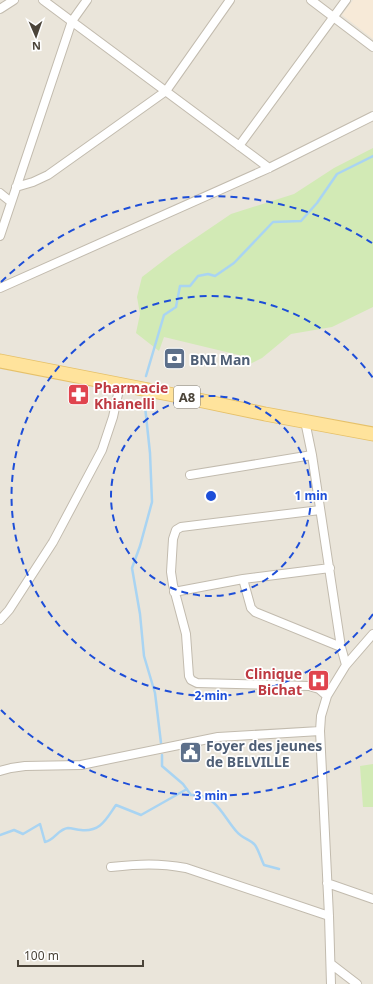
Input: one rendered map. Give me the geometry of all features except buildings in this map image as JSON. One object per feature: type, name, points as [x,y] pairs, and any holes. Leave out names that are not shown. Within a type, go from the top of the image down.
[{"type":"main road","name":"A8","points":[[0,361],[373,434]]},
{"type":"street","points":[[0,9],[14,0]]},
{"type":"street","points":[[43,0],[269,168]]},
{"type":"street","points":[[0,236],[72,21],[87,0]]},
{"type":"street","points":[[16,187],[33,182],[48,175],[166,92],[230,0]]},
{"type":"street","points":[[310,0],[373,47]]},
{"type":"street","points":[[239,146],[346,0]]},
{"type":"street","points":[[0,288],[269,168],[373,116]]},
{"type":"street","points":[[0,193],[11,202]]},
{"type":"street","points":[[0,620],[53,542],[102,450],[113,417],[120,385]]},
{"type":"street","points":[[305,421],[312,455],[341,646],[346,665]]},
{"type":"street","points":[[190,475],[312,455]]},
{"type":"street","points":[[320,510],[181,527],[176,530],[173,539],[171,572],[174,592],[186,634],[189,676],[191,680],[197,683],[309,686],[319,689],[327,696]]},
{"type":"street","points":[[174,592],[243,579],[330,568]]},
{"type":"street","points":[[243,579],[251,608],[255,612],[341,646]]},
{"type":"street","points":[[331,984],[320,731],[321,716],[327,696],[346,665],[373,634]]},
{"type":"street","points":[[0,772],[11,768],[25,766],[81,765],[218,737],[320,731]]},
{"type":"street","points":[[111,867],[142,864],[165,864],[186,868],[329,916]]},
{"type":"street","points":[[327,883],[373,899]]},
{"type":"street","points":[[331,964],[356,984]]},
{"type":"shaded area","points":[[0,0],[373,0],[373,984],[0,984]]},
{"type":"shaded area","points":[[353,0],[373,0],[373,39],[342,15]]},
{"type":"green space","points":[[373,148],[373,307],[332,327],[291,334],[262,358],[244,367],[247,357],[164,337],[159,351],[136,333],[140,314],[137,297],[142,277],[172,254],[231,214],[294,194],[334,168]]},
{"type":"green space","points":[[373,764],[373,807],[363,807],[360,766]]},
{"type":"waterway","points":[[146,376],[164,315],[176,307],[180,286],[190,286],[198,276],[208,274],[215,276],[234,263],[273,222],[301,221],[317,203],[337,174],[373,156]]},
{"type":"waterway","points":[[144,397],[150,453],[152,502],[140,546],[132,568],[140,614],[144,656],[155,693],[161,743]]},
{"type":"waterway","points":[[162,755],[162,766],[183,784],[191,795],[207,798],[213,802],[237,832],[255,845],[264,865],[279,869]]},
{"type":"waterway","points":[[0,835],[14,830],[23,834],[40,824],[45,842],[59,832],[68,828],[88,830],[98,827],[106,820],[116,805],[141,815],[187,789]]},
{"type":"place","name":"BNI Man","points":[[174,359]]},
{"type":"place","name":"Pharmacie Khianelli","points":[[78,395]]},
{"type":"place","name":"Clinique Bichat","points":[[318,681]]},
{"type":"place","name":"Foyer des jeunes de BELVILLE","points":[[190,753]]}]
